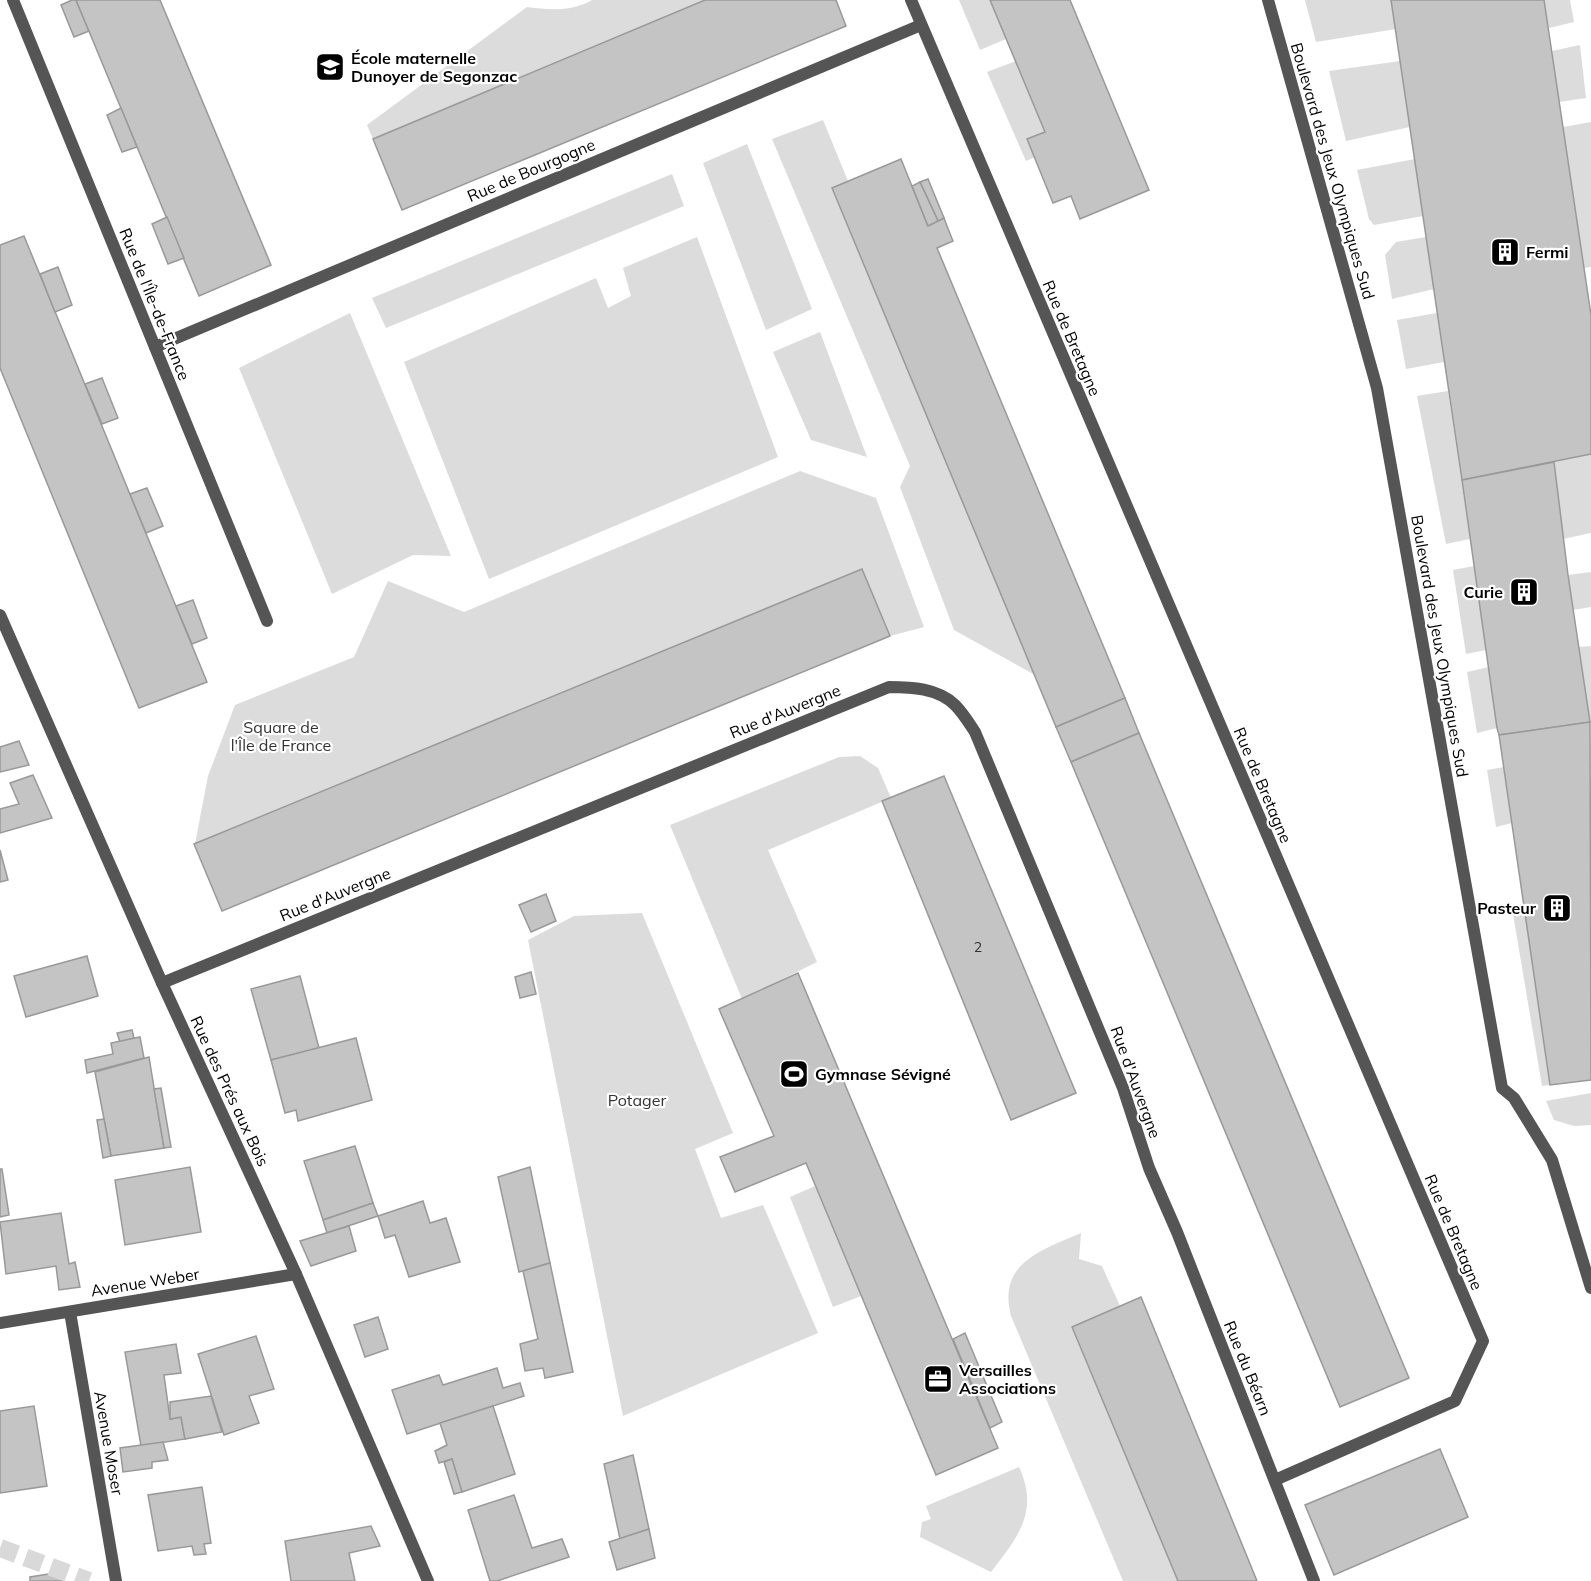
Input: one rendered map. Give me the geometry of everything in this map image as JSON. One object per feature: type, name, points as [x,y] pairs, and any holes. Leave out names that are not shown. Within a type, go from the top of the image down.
[{"type":"street","name":"Rue de l'Île-de-France","points":[[14,0],[267,621]]},
{"type":"street","name":"Rue de Bretagne","points":[[910,0],[1483,1341],[1455,1401],[1275,1480]]},
{"type":"street","name":"Boulevard des Jeux Olympiques Sud","points":[[1268,0],[1377,388],[1503,1088],[1514,1098],[1552,1160],[1591,1288]]},
{"type":"street","name":"Rue de Bourgogne","points":[[155,347],[921,26]]},
{"type":"street","name":"Rue des Prés aux Bois","points":[[0,615],[162,983],[296,1274],[428,1581]]},
{"type":"street","name":"Rue d'Auvergne","points":[[162,983],[889,687],[916,688],[945,697],[956,706],[975,732],[1123,1088],[1149,1168]]},
{"type":"street","name":"Rue du Béarn","points":[[1149,1168],[1177,1232],[1314,1581]]},
{"type":"street","name":"Avenue Weber","points":[[0,1323],[296,1274]]},
{"type":"street","name":"Avenue Moser","points":[[70,1312],[116,1581]]},
{"type":"green space","points":[[592,0],[705,0],[373,139],[367,125],[527,7],[568,8]]},
{"type":"green space","points":[[959,0],[990,0],[1006,39],[980,50]]},
{"type":"green space","points":[[1305,0],[1391,0],[1396,29],[1316,42]]},
{"type":"green space","points":[[1544,0],[1570,0],[1574,22],[1549,28]]},
{"type":"green space","points":[[1580,45],[1586,98],[1559,102],[1552,51]]},
{"type":"green space","points":[[1016,61],[1045,132],[1028,139],[1035,157],[1026,161],[987,72]]},
{"type":"green space","points":[[1400,61],[1410,127],[1346,141],[1329,71]]},
{"type":"green space","points":[[823,120],[848,181],[832,189],[1035,675],[954,630],[900,487],[910,466],[772,139]]},
{"type":"green space","points":[[1591,122],[1591,267],[1584,268],[1563,127]]},
{"type":"green space","points":[[747,144],[812,309],[766,330],[703,163]]},
{"type":"green space","points":[[1415,159],[1423,216],[1374,225],[1369,219],[1357,170]]},
{"type":"green space","points":[[672,174],[684,206],[386,328],[372,298]]},
{"type":"green space","points":[[697,237],[778,457],[489,579],[404,362],[596,278],[608,308],[631,296],[623,268]]},
{"type":"green space","points":[[1426,237],[1434,289],[1392,299],[1385,255],[1396,242]]},
{"type":"green space","points":[[350,313],[451,556],[413,555],[332,594],[239,368]]},
{"type":"green space","points":[[1437,313],[1444,362],[1406,369],[1397,320]]},
{"type":"green space","points":[[820,332],[867,457],[811,440],[773,352]]},
{"type":"green space","points":[[1448,391],[1470,539],[1446,544],[1417,396]]},
{"type":"green space","points":[[1591,454],[1591,533],[1563,539],[1554,462]]},
{"type":"green space","name":"Square de l'Île de France","points":[[800,471],[876,498],[924,627],[890,636],[862,569],[195,844],[208,776],[235,705],[354,657],[388,581],[464,612]]},
{"type":"green space","points":[[1474,566],[1486,650],[1466,654],[1453,570]]},
{"type":"green space","points":[[1591,572],[1591,607],[1573,610],[1568,575]]},
{"type":"green space","points":[[1591,646],[1591,722],[1590,722],[1578,647]]},
{"type":"green space","points":[[1489,667],[1497,728],[1477,733],[1467,672]]},
{"type":"green space","points":[[860,756],[878,768],[891,798],[768,850],[817,962],[742,999],[670,825],[839,757]]},
{"type":"green space","points":[[1504,767],[1512,823],[1496,827],[1487,770]]},
{"type":"green space","name":"Potager","points":[[642,913],[733,1133],[695,1149],[721,1218],[763,1205],[818,1333],[623,1416],[528,940],[574,916]]},
{"type":"green space","points":[[1513,914],[1525,914],[1550,1085],[1542,1086]]},
{"type":"green space","points":[[1591,1093],[1591,1125],[1574,1126],[1554,1120],[1546,1101]]},
{"type":"green space","points":[[815,1186],[861,1296],[833,1307],[790,1197]]},
{"type":"green space","points":[[1081,1233],[1079,1259],[1102,1266],[1120,1306],[1072,1327],[1178,1581],[1123,1581],[1011,1316],[1008,1298],[1011,1283],[1017,1271],[1038,1253]]},
{"type":"green space","points":[[1019,1467],[1025,1483],[1027,1498],[1023,1524],[991,1572],[920,1537],[922,1522],[931,1519],[926,1506]]},
{"type":"building","points":[[76,0],[89,31],[74,37],[61,5]]},
{"type":"building","points":[[76,0],[160,0],[271,265],[199,296]]},
{"type":"building","points":[[705,0],[836,0],[846,26],[402,210],[373,139]]},
{"type":"building","points":[[990,0],[1070,0],[1149,190],[1080,219],[1071,196],[1053,203],[1027,139],[1045,132]]},
{"type":"building","name":"Fermi","points":[[1391,0],[1544,0],[1591,315],[1591,454],[1462,480]]},
{"type":"building","points":[[121,108],[137,147],[122,152],[107,115]]},
{"type":"building","points":[[901,159],[928,226],[944,218],[953,241],[937,248],[1125,698],[1056,727],[832,188]]},
{"type":"building","points":[[928,179],[944,218],[938,221],[920,182]]},
{"type":"building","points":[[920,182],[938,221],[928,226],[912,186]]},
{"type":"building","points":[[167,217],[184,258],[168,264],[152,224]]},
{"type":"building","points":[[24,236],[207,682],[139,708],[0,368],[0,245]]},
{"type":"building","points":[[58,267],[72,305],[55,312],[40,274]]},
{"type":"building","points":[[102,378],[118,418],[102,424],[85,384]]},
{"type":"building","name":"Curie","points":[[1554,462],[1590,722],[1499,735],[1462,480]]},
{"type":"building","points":[[147,488],[163,526],[146,533],[130,494]]},
{"type":"building","points":[[862,569],[890,636],[222,911],[194,844]]},
{"type":"building","points":[[193,600],[207,638],[192,644],[176,606]]},
{"type":"building","points":[[1125,698],[1139,733],[1071,762],[1056,727]]},
{"type":"building","name":"Pasteur","points":[[1590,722],[1591,1080],[1550,1085],[1499,735]]},
{"type":"building","points":[[1139,733],[1409,1378],[1340,1407],[1071,762]]},
{"type":"building","points":[[19,741],[29,765],[0,772],[0,747]]},
{"type":"building","points":[[33,775],[52,818],[0,833],[0,809],[19,804],[10,783]]},
{"type":"building","points":[[944,776],[1076,1093],[1011,1120],[882,801]]},
{"type":"building","points":[[0,850],[8,880],[0,882]]},
{"type":"building","points":[[546,894],[556,921],[531,932],[519,905]]},
{"type":"building","points":[[87,956],[98,996],[26,1017],[14,976]]},
{"type":"building","points":[[531,972],[536,994],[520,998],[515,977]]},
{"type":"building","points":[[798,973],[998,1448],[936,1475],[806,1163],[735,1192],[720,1157],[774,1136],[719,1009]]},
{"type":"building","points":[[300,976],[319,1048],[271,1060],[251,989]]},
{"type":"building","points":[[132,1030],[134,1038],[120,1042],[117,1033]]},
{"type":"building","points":[[140,1037],[144,1058],[87,1073],[85,1060],[113,1054],[111,1043]]},
{"type":"building","points":[[356,1038],[372,1100],[298,1121],[296,1110],[285,1113],[271,1060]]},
{"type":"building","points":[[149,1057],[164,1148],[111,1156],[95,1072]]},
{"type":"building","points":[[161,1088],[171,1147],[164,1148],[154,1089]]},
{"type":"building","points":[[104,1119],[111,1156],[103,1158],[97,1120]]},
{"type":"building","points":[[355,1146],[373,1203],[323,1220],[304,1161]]},
{"type":"building","points":[[190,1167],[201,1232],[125,1245],[115,1180]]},
{"type":"building","points":[[530,1167],[550,1263],[519,1272],[498,1177]]},
{"type":"building","points":[[0,1169],[2,1169],[9,1215],[0,1217]]},
{"type":"building","points":[[423,1201],[430,1223],[446,1218],[460,1262],[409,1277],[395,1235],[385,1238],[378,1216]]},
{"type":"building","points":[[373,1203],[378,1216],[327,1233],[323,1220]]},
{"type":"building","points":[[61,1213],[69,1264],[75,1262],[80,1287],[59,1290],[56,1266],[6,1274],[0,1222]]},
{"type":"building","points":[[349,1226],[356,1251],[311,1266],[300,1241]]},
{"type":"building","points":[[550,1263],[573,1372],[545,1378],[543,1368],[525,1371],[520,1344],[538,1339],[523,1271]]},
{"type":"building","points":[[1141,1297],[1257,1581],[1178,1581],[1072,1327]]},
{"type":"building","points":[[378,1317],[388,1349],[365,1357],[354,1325]]},
{"type":"building","points":[[965,1333],[1002,1422],[990,1428],[953,1339]]},
{"type":"building","points":[[256,1336],[274,1389],[249,1396],[259,1423],[224,1435],[198,1354]]},
{"type":"building","points":[[176,1344],[181,1373],[164,1375],[170,1419],[181,1417],[185,1439],[141,1446],[125,1352]]},
{"type":"building","points":[[497,1368],[503,1388],[520,1383],[524,1396],[407,1434],[392,1390],[439,1375],[443,1385]]},
{"type":"building","points":[[211,1396],[222,1432],[185,1439],[181,1417],[170,1419],[170,1402]]},
{"type":"building","points":[[34,1406],[47,1486],[0,1493],[0,1411]]},
{"type":"building","points":[[493,1406],[515,1474],[462,1492],[452,1459],[439,1463],[435,1451],[447,1445],[440,1423]]},
{"type":"building","points":[[163,1442],[168,1460],[152,1462],[152,1468],[123,1472],[120,1448]]},
{"type":"building","points":[[1440,1449],[1468,1517],[1334,1575],[1305,1505]]},
{"type":"building","points":[[633,1455],[649,1529],[620,1539],[604,1464]]},
{"type":"building","points":[[452,1459],[462,1492],[454,1494],[444,1462]]},
{"type":"building","points":[[202,1487],[211,1543],[204,1544],[206,1554],[194,1555],[192,1546],[158,1551],[148,1495]]},
{"type":"building","points":[[514,1495],[532,1548],[562,1539],[569,1557],[497,1581],[490,1581],[468,1510]]},
{"type":"building","points":[[371,1526],[380,1546],[349,1553],[355,1581],[291,1581],[285,1541]]},
{"type":"building","points":[[649,1529],[655,1558],[617,1570],[609,1542]]},
{"type":"building","points":[[61,1572],[62,1581],[30,1581],[30,1577]]},
{"type":"tunnel","points":[[0,1548],[89,1581]]},
{"type":"place","name":"École maternelle Dunoyer de Segonzac","points":[[330,67]]},
{"type":"place","name":"Fermi","points":[[1505,252]]},
{"type":"place","name":"Curie","points":[[1524,592]]},
{"type":"place","name":"Pasteur","points":[[1557,908]]},
{"type":"place","name":"Gymnase Sévigné","points":[[794,1074]]},
{"type":"place","name":"Versailles Associations","points":[[938,1379]]}]
